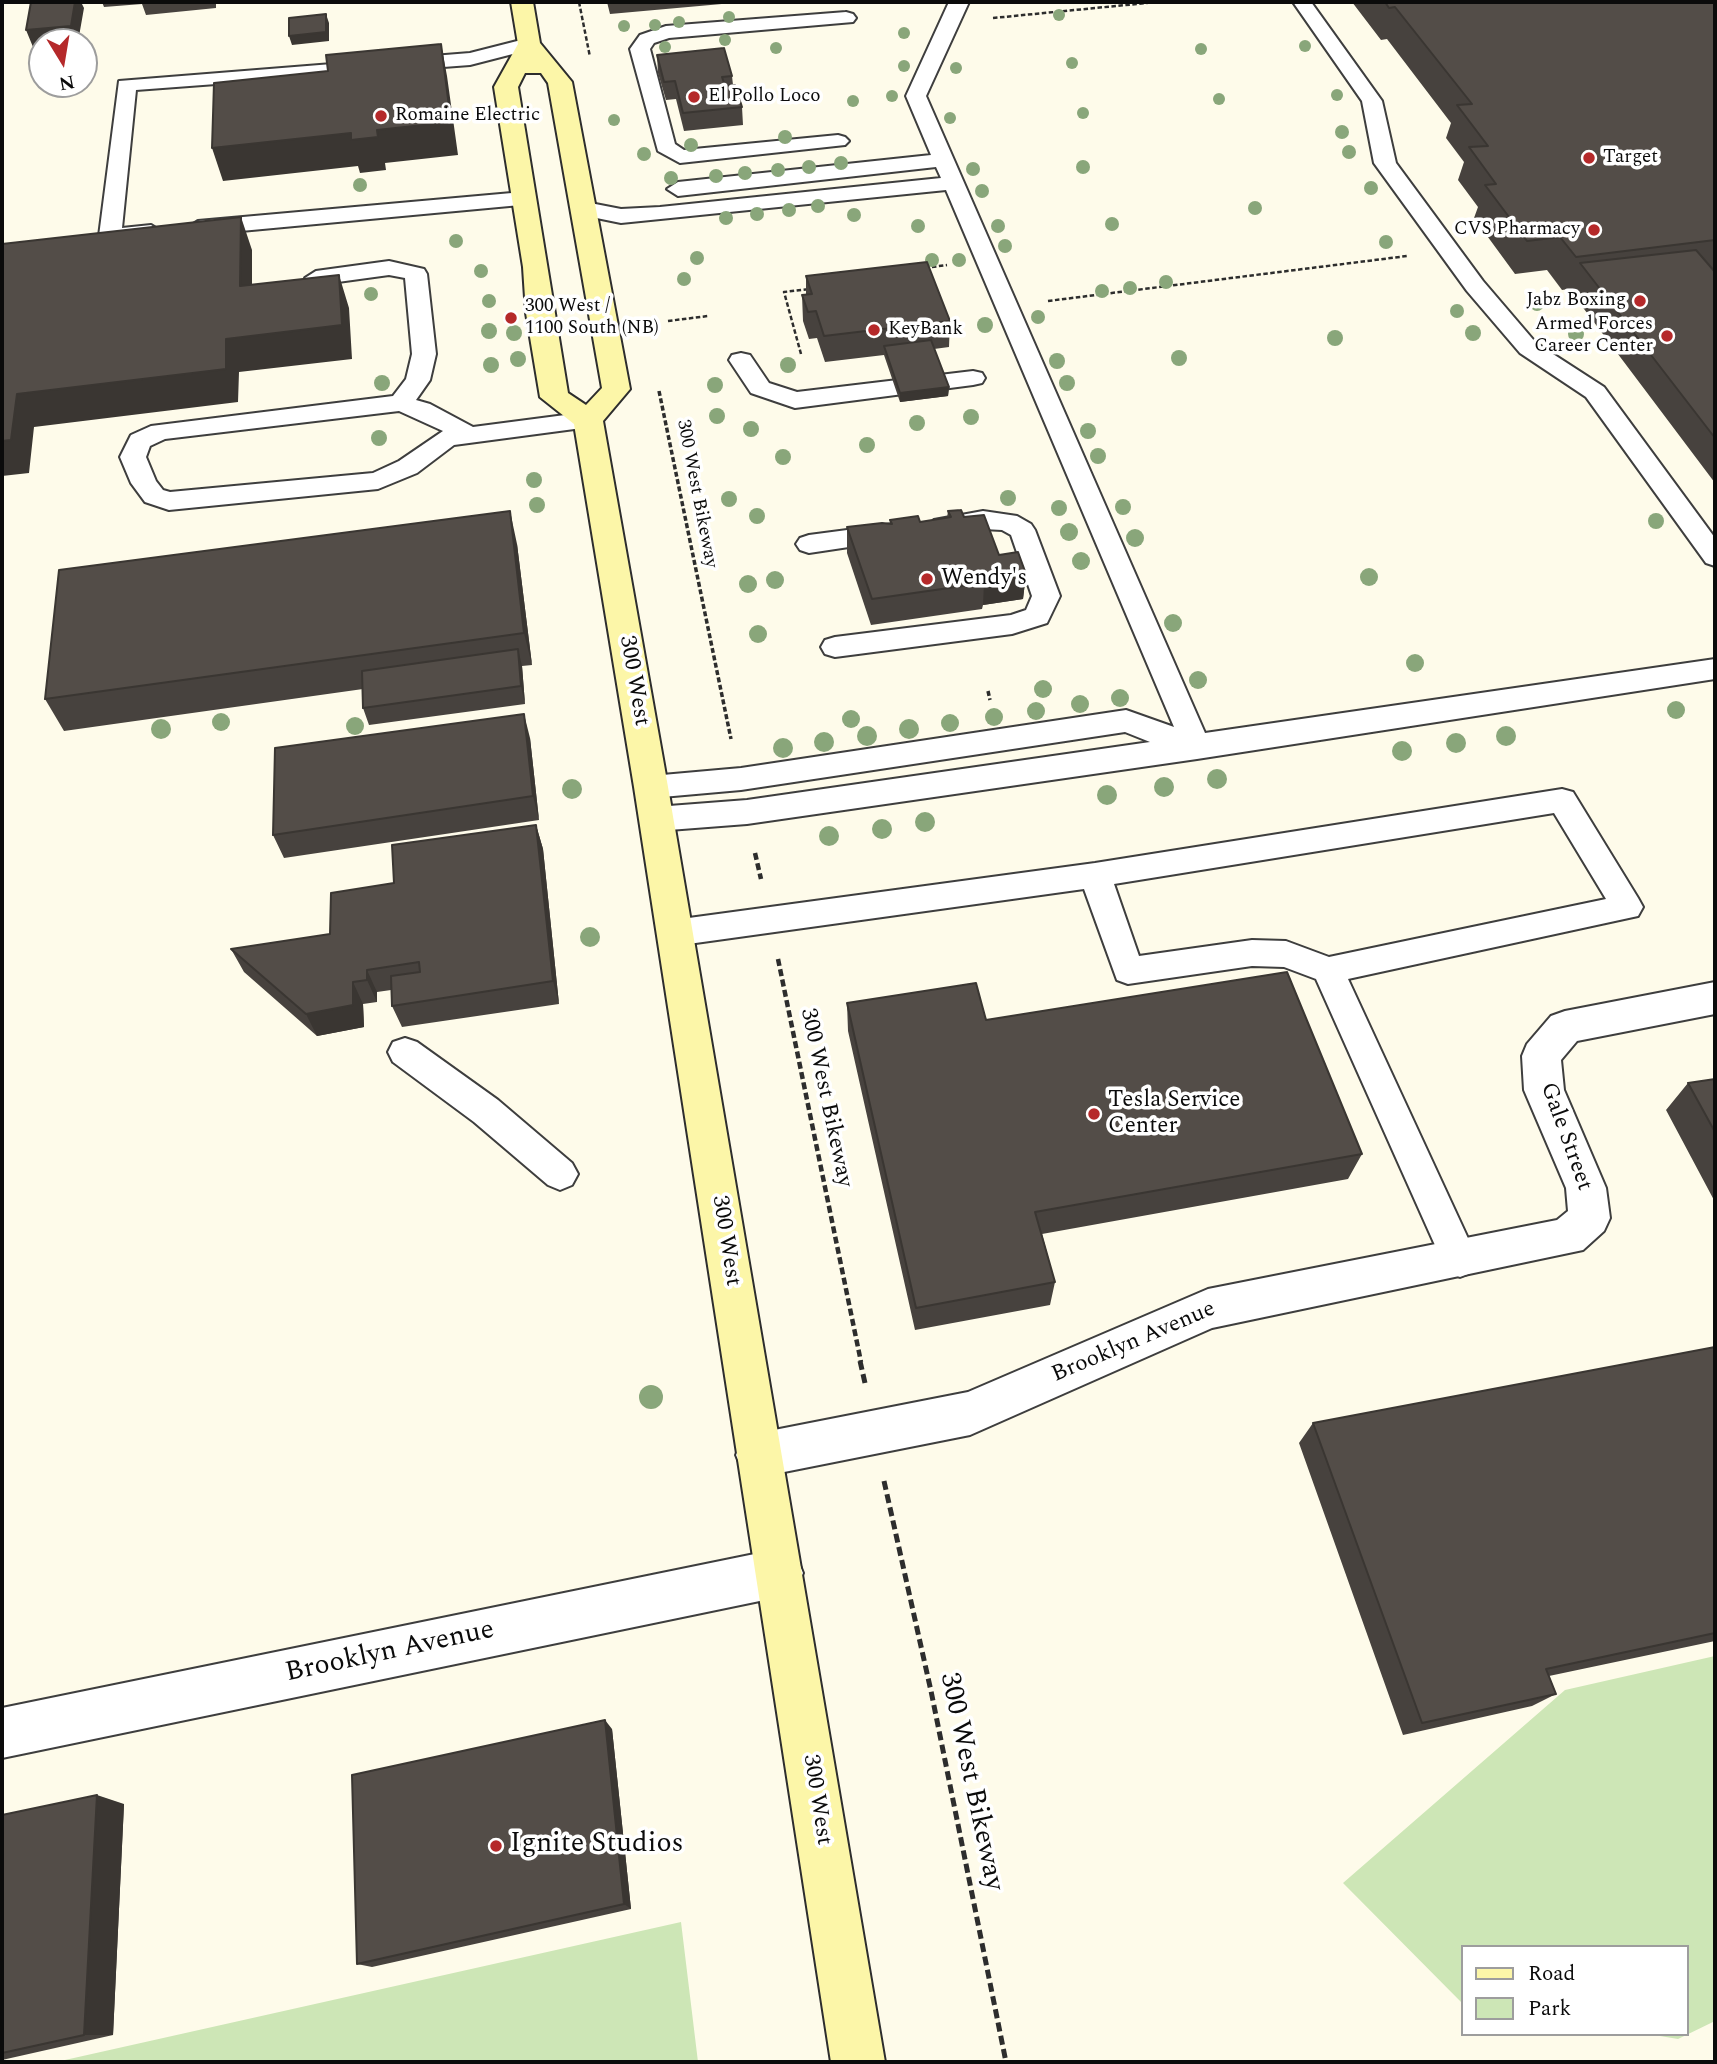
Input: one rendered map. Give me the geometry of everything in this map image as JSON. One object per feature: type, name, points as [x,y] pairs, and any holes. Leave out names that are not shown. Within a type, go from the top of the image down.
[{"type":"main road","points":[[522,2],[537,95]]},
{"type":"main road","points":[[529,44],[560,82],[616,389],[588,420],[554,397],[540,313],[536,267],[506,87],[529,44]]},
{"type":"main road","points":[[553,175],[567,194],[585,209]]},
{"type":"main road","points":[[540,313],[552,298],[585,209]]},
{"type":"main road","name":"300 West","points":[[588,420],[651,787],[858,2062]]},
{"type":"street","name":"Gale Street","points":[[1589,1217],[1587,1188],[1544,1090],[1541,1056],[1565,1027],[1715,998]]},
{"type":"street","name":"Brooklyn Avenue","points":[[759,1455],[970,1413],[1208,1309],[1568,1237],[1589,1217]]},
{"type":"street","name":"Brooklyn Avenue","points":[[2,1733],[779,1573]]},
{"type":"lane","points":[[959,2],[916,96],[1198,748]]},
{"type":"lane","points":[[1302,2],[1372,101],[1385,163],[1449,251],[1500,319],[1528,348],[1595,392],[1715,556]]},
{"type":"lane","points":[[838,141],[680,157],[665,147],[640,49],[647,39],[666,32],[846,18]]},
{"type":"lane","points":[[523,200],[110,236],[126,85],[470,59],[529,44]]},
{"type":"lane","points":[[585,209],[652,192],[949,172]]},
{"type":"lane","points":[[585,209],[621,216],[660,214],[949,172]]},
{"type":"lane","points":[[316,278],[389,268],[416,274],[424,354],[418,380],[400,403]]},
{"type":"lane","points":[[741,360],[760,388],[795,400],[973,378]]},
{"type":"lane","points":[[467,434],[421,409],[400,403],[160,432],[141,441],[133,457],[144,482],[154,496],[169,501],[378,481],[408,467],[436,444],[467,434],[588,420]]},
{"type":"lane","points":[[809,544],[983,520],[1009,522],[1022,530],[1046,596],[1037,616],[1012,624],[835,647]]},
{"type":"lane","points":[[656,820],[747,812],[1198,748],[1715,668]]},
{"type":"lane","points":[[651,787],[759,777],[1126,720],[1198,748]]},
{"type":"lane","points":[[674,933],[1095,875],[1562,800],[1627,907],[1328,970],[1286,954],[1252,953],[1128,971],[1095,875]]},
{"type":"lane","points":[[1328,970],[1460,1260]]},
{"type":"lane","points":[[405,1052],[486,1111],[560,1174]]},
{"type":"path","points":[[982,19],[1157,2]]},
{"type":"path","points":[[1043,302],[1449,251]]},
{"type":"path","points":[[927,276],[924,268],[954,265]]},
{"type":"path","points":[[801,354],[784,292],[823,288]]},
{"type":"path","points":[[668,321],[708,316]]},
{"type":"path","name":"300 West Bikeway","points":[[659,390],[733,746]]},
{"type":"path","name":"300 West Bikeway","points":[[753,841],[862,1363]]},
{"type":"path","name":"300 West Bikeway","points":[[891,1512],[934,1704],[1006,2062]]},
{"type":"green space","points":[[1715,1656],[1715,2021],[1689,2034],[1689,1945],[1462,1945],[1462,2003],[1343,1883],[1565,1690]]},
{"type":"green space","points":[[681,1922],[698,2062],[56,2062]]},
{"type":"green space","points":[[1660,2036],[1684,2036],[1678,2039]]},
{"type":"building","points":[[31,2],[75,2],[71,26],[26,30]]},
{"type":"building","name":"Target","points":[[1385,2],[1715,2],[1715,240],[1576,257],[1560,237],[1527,241],[1485,185],[1496,184],[1469,147],[1488,146],[1457,105],[1472,104],[1395,7],[1389,8]]},
{"type":"building","points":[[326,14],[326,32],[289,36],[289,18]]},
{"type":"building","points":[[441,44],[451,122],[377,130],[378,137],[351,140],[351,133],[212,148],[214,83],[328,71],[326,55]]},
{"type":"building","name":"El Pollo Loco","points":[[724,48],[732,76],[722,77],[725,86],[735,85],[742,107],[683,113],[675,81],[664,82],[657,55]]},
{"type":"building","points":[[241,217],[240,286],[339,275],[342,325],[226,339],[226,369],[17,394],[11,440],[2,441],[2,244]]},
{"type":"building","points":[[1696,250],[1715,272],[1715,438],[1580,263]]},
{"type":"building","points":[[927,262],[950,321],[824,336],[816,311],[808,312],[802,295],[812,294],[806,276]]},
{"type":"building","points":[[931,340],[949,387],[900,393],[884,346]]},
{"type":"building","points":[[961,510],[964,517],[984,515],[999,555],[1018,552],[1026,574],[983,580],[984,583],[872,599],[847,527],[892,524],[890,520],[918,516],[920,522],[951,517],[948,511]]},
{"type":"building","points":[[510,511],[524,633],[45,699],[59,570]]},
{"type":"building","points":[[518,649],[521,686],[363,708],[362,671]]},
{"type":"building","points":[[524,714],[533,796],[273,835],[275,748]]},
{"type":"building","points":[[536,825],[553,981],[392,1006],[391,976],[420,972],[419,962],[367,970],[367,980],[353,982],[353,1005],[306,1014],[231,949],[330,934],[331,893],[394,883],[392,845]]},
{"type":"building","name":"Tesla Service Center","points":[[1287,972],[1362,1154],[1035,1212],[1055,1282],[916,1308],[847,1003],[976,983],[986,1020]]},
{"type":"building","points":[[1715,1079],[1715,1132],[1688,1083]]},
{"type":"building","points":[[1715,1347],[1715,1633],[1546,1669],[1556,1694],[1422,1723],[1313,1423]]},
{"type":"building","name":"Ignite Studios","points":[[605,1720],[624,1904],[357,1964],[352,1775]]},
{"type":"building","points":[[97,1795],[84,2035],[2,2053],[2,1815]]},
{"type":"place","name":"El Pollo Loco","points":[[694,97]]},
{"type":"place","name":"Romaine Electric","points":[[381,116]]},
{"type":"place","name":"Target","points":[[1589,158]]},
{"type":"place","name":"CVS Pharmacy","points":[[1594,230]]},
{"type":"place","name":"Jabz Boxing","points":[[1640,301]]},
{"type":"place","name":"300 West / 1100 South (NB)","points":[[511,318]]},
{"type":"place","name":"KeyBank","points":[[874,330]]},
{"type":"place","name":"Armed Forces Career Center","points":[[1667,336]]},
{"type":"place","name":"Wendy's","points":[[927,579]]},
{"type":"place","name":"Tesla Service Center","points":[[1094,1114]]},
{"type":"place","name":"Ignite Studios","points":[[496,1846]]}]
